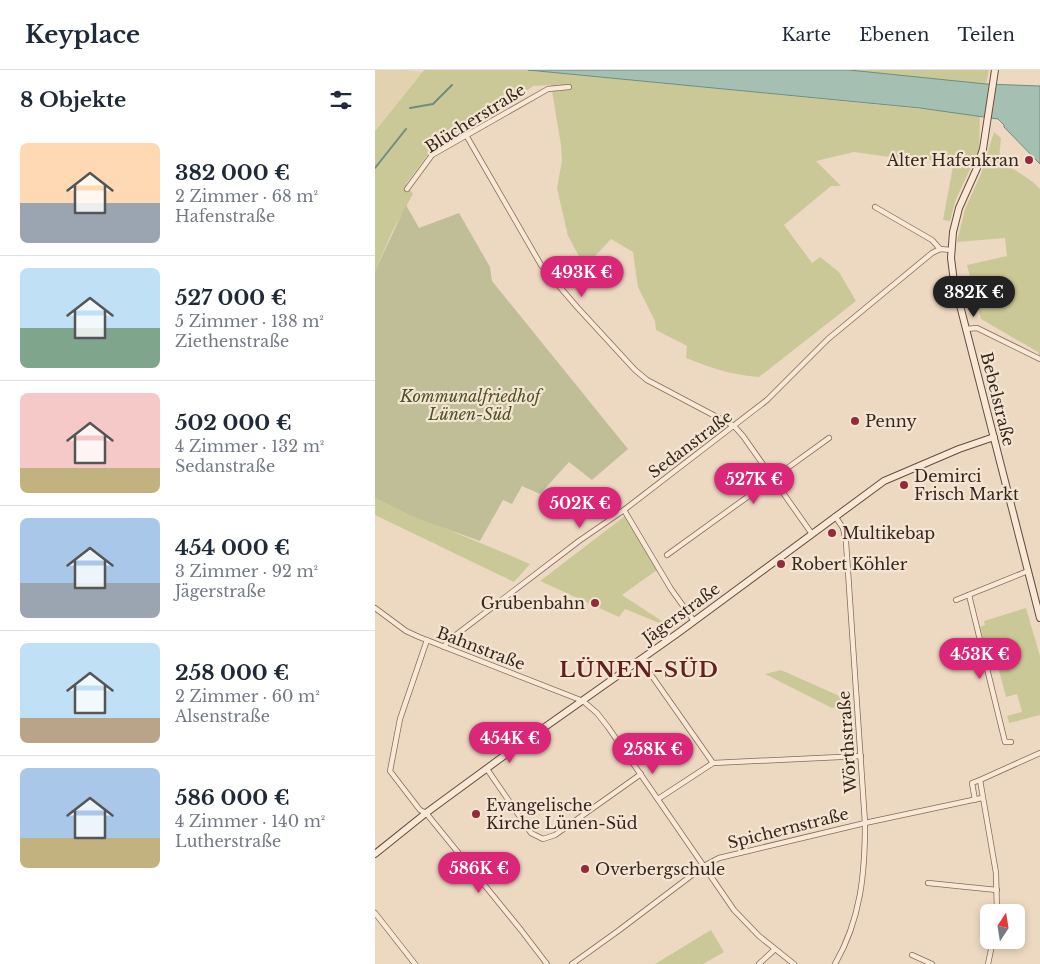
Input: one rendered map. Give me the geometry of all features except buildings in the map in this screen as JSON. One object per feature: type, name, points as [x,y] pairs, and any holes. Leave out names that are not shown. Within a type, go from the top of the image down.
[{"type":"street","name":"Bebelstraße","points":[[995,70],[986,130],[979,160],[959,208],[951,250],[954,282],[1040,618]]},
{"type":"street","name":"Blücherstraße","points":[[407,189],[432,156],[547,89],[569,87]]},
{"type":"street","points":[[466,135],[541,265],[577,307],[635,370],[647,380],[734,426],[812,534]]},
{"type":"street","points":[[875,207],[932,240],[940,249],[951,250]]},
{"type":"street","name":"Sedanstraße","points":[[445,647],[451,638],[488,609],[624,510],[767,400],[841,328],[932,252],[940,249]]},
{"type":"street","points":[[966,328],[977,328],[1040,359]]},
{"type":"street","name":"Jägerstraße","points":[[375,854],[426,813],[523,742],[583,701],[891,477],[993,437]]},
{"type":"street","points":[[667,555],[829,438]]},
{"type":"street","points":[[624,510],[671,589],[694,621]]},
{"type":"street","name":"Wörthstraße","points":[[835,516],[843,528],[846,542],[865,823],[865,865],[859,904],[846,945],[835,964]]},
{"type":"street","points":[[956,600],[1028,571]]},
{"type":"street","points":[[969,595],[1005,742],[1011,742]]},
{"type":"street","name":"Bahnstraße","points":[[375,608],[406,631],[583,701]]},
{"type":"street","points":[[427,640],[400,719],[390,771],[420,810],[426,813],[504,908],[547,964]]},
{"type":"street","points":[[640,659],[713,763]]},
{"type":"street","points":[[583,701],[601,718],[734,910],[754,932],[794,964]]},
{"type":"street","points":[[975,800],[972,783],[1040,753]]},
{"type":"street","points":[[658,799],[713,763],[861,756]]},
{"type":"street","points":[[487,769],[531,833],[543,839],[559,832],[641,774]]},
{"type":"street","points":[[980,780],[996,872],[997,904]]},
{"type":"street","name":"Spichernstraße","points":[[572,964],[704,866],[719,858],[865,823],[982,798]]},
{"type":"street","points":[[928,883],[997,890]]},
{"type":"street","points":[[375,913],[415,964]]},
{"type":"street","points":[[988,964],[991,949]]},
{"type":"street","points":[[759,964],[775,950]]},
{"type":"street","points":[[912,956],[932,964]]},
{"type":"shaded area","points":[[375,70],[422,72],[375,130]]},
{"type":"shaded area","points":[[424,70],[528,70],[973,114],[980,116],[979,150],[956,199],[950,221],[943,220],[954,161],[904,159],[854,152],[816,161],[841,186],[831,186],[784,225],[812,263],[820,257],[839,272],[856,301],[759,377],[739,375],[721,371],[686,358],[687,346],[656,330],[655,321],[638,287],[633,252],[611,239],[585,267],[568,236],[557,188],[562,161],[551,85],[533,86],[513,102],[508,89],[503,90],[506,107],[429,153],[406,184],[413,194],[393,230],[375,271],[375,131]]},
{"type":"shaded area","points":[[528,70],[849,70],[986,84],[1040,86],[1040,164],[998,119],[920,108]]},
{"type":"shaded area","points":[[849,70],[989,70],[986,84]]},
{"type":"shaded area","points":[[994,132],[1001,138],[999,159],[1040,189],[1040,359],[1038,352],[981,319],[967,265],[1007,256],[1005,238],[957,242],[965,209],[981,174]]},
{"type":"shaded area","points":[[375,498],[530,564],[514,582],[375,515]]},
{"type":"shaded area","points":[[625,516],[657,570],[622,595],[674,629],[625,609],[619,617],[540,581]]},
{"type":"shaded area","points":[[1026,608],[1040,656],[1040,715],[1009,723],[1007,716],[1022,712],[1017,694],[1006,697],[997,663],[991,664],[980,627],[985,625],[984,621]]},
{"type":"shaded area","points":[[781,670],[853,702],[832,708],[765,674]]},
{"type":"shaded area","points":[[711,930],[724,952],[703,964],[655,964]]},
{"type":"green space","name":"Kommunalfriedhof Lünen-Süd","points":[[406,205],[419,228],[459,213],[490,267],[492,281],[628,449],[592,480],[569,462],[540,494],[522,486],[512,504],[503,500],[480,541],[419,519],[375,498],[375,271]]},
{"type":"waterway","points":[[410,108],[433,104],[452,85]]},
{"type":"waterway","points":[[375,168],[406,129]]},
{"type":"place","name":"Alter Hafenkran","points":[[1029,160]]},
{"type":"place","name":"Penny","points":[[855,421]]},
{"type":"place","name":"Demirci Frisch Markt","points":[[904,485]]},
{"type":"place","name":"Multikebap","points":[[832,533]]},
{"type":"place","name":"Robert Köhler","points":[[781,564]]},
{"type":"place","name":"Grubenbahn","points":[[595,603]]},
{"type":"place","name":"Evangelische Kirche Lünen-Süd","points":[[476,814]]},
{"type":"place","name":"Overbergschule","points":[[585,869]]},
{"type":"district","name":"LÜNEN-SÜD","points":[[639,670]]}]
